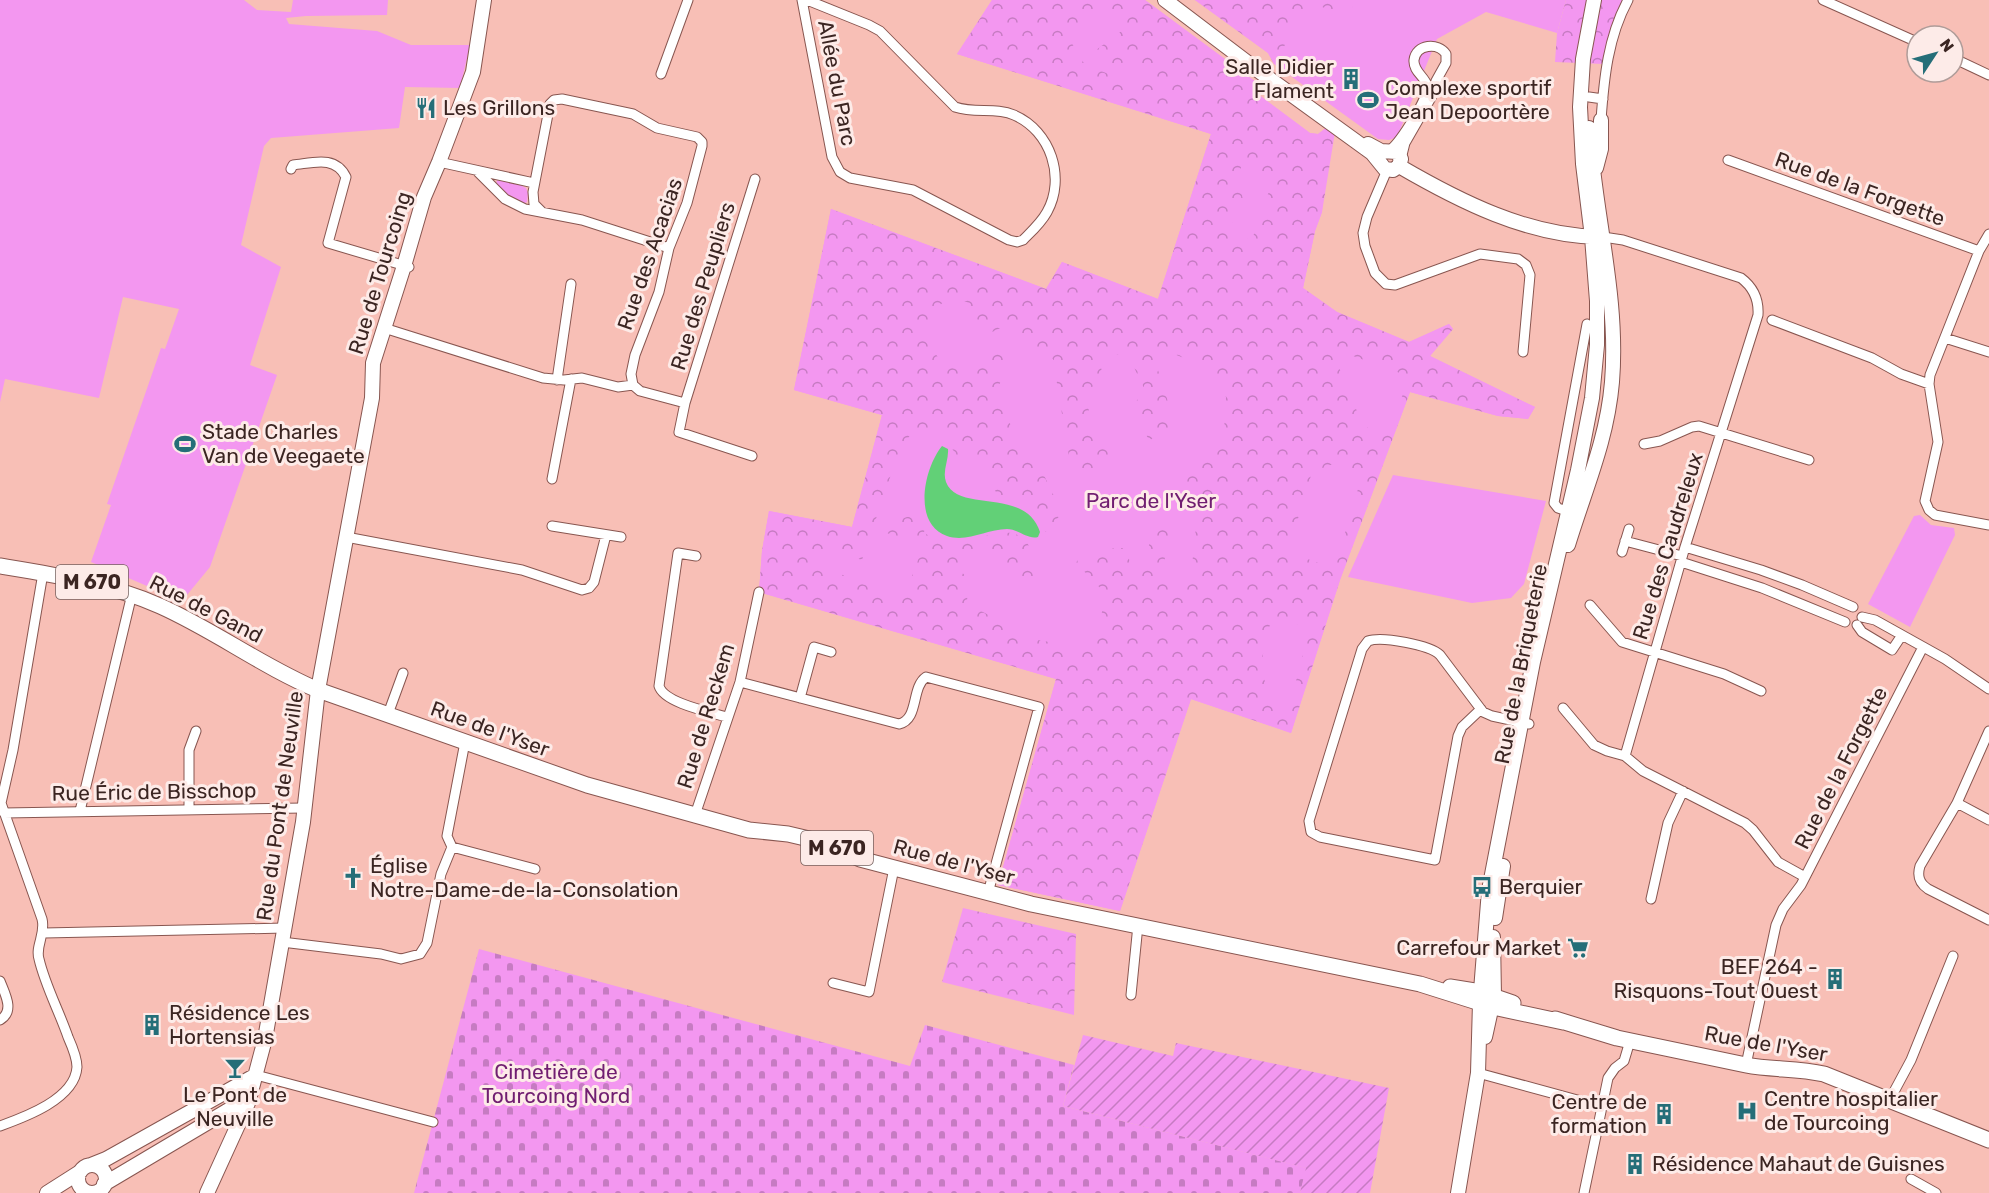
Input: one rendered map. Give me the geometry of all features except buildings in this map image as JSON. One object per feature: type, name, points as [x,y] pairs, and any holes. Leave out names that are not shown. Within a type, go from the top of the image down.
[{"type":"main road","name":"Rue de Gand","points":[[0,566],[97,583],[132,594],[186,618],[318,690]]},
{"type":"main road","name":"Rue de l'Yser","points":[[318,690],[587,785],[749,830],[788,834],[822,842],[860,859],[1055,909],[1487,999],[1630,1041],[1746,1065],[1814,1072],[1833,1077],[1989,1140]]},
{"type":"street","name":"Rue de Tourcoing","points":[[368,417],[388,329],[407,266],[430,202],[439,162],[473,72],[484,0]]},
{"type":"street","points":[[661,74],[688,0]]},
{"type":"street","name":"Allée du Parc","points":[[804,0],[869,25],[886,36],[956,107],[967,111],[1000,111],[1016,116],[1040,136],[1054,163],[1056,178],[1054,193],[1046,214],[1023,240],[1017,242],[1009,240],[913,190],[850,178],[840,172],[832,157],[804,0]]},
{"type":"street","points":[[1165,0],[1372,153],[1391,160]]},
{"type":"street","points":[[1173,0],[1391,160],[1449,193],[1517,222],[1559,233],[1598,237]]},
{"type":"street","points":[[1594,0],[1581,75],[1585,96],[1601,120],[1601,149],[1594,173]]},
{"type":"street","points":[[1598,237],[1590,140],[1590,101],[1592,54],[1604,0]]},
{"type":"street","points":[[1598,237],[1582,164],[1590,101],[1617,22],[1628,0]]},
{"type":"street","points":[[1823,0],[1905,37]]},
{"type":"street","points":[[1391,160],[1403,147],[1432,96],[1436,81],[1446,63],[1446,54],[1440,47],[1429,45],[1415,57],[1414,65],[1426,83],[1426,93],[1391,160],[1363,228],[1365,246],[1378,278],[1386,284],[1395,285],[1480,254],[1518,259],[1526,265],[1530,275],[1522,352]]},
{"type":"street","points":[[1965,64],[1989,75]]},
{"type":"street","name":"Rue des Acacias","points":[[534,183],[550,104],[554,100],[562,99],[633,114],[657,128],[696,137],[702,142],[687,203],[669,248],[659,292],[635,355],[631,374],[633,385]]},
{"type":"street","name":"Rue de la Forgette","points":[[1728,160],[1979,251]]},
{"type":"street","points":[[291,169],[293,165],[327,162],[338,166],[346,177],[328,243],[407,266]]},
{"type":"street","points":[[439,162],[534,183],[532,200],[542,212]]},
{"type":"street","points":[[478,172],[509,202],[525,209],[582,220],[669,248]]},
{"type":"street","name":"Rue des Peupliers","points":[[752,456],[679,432],[685,403],[755,179]]},
{"type":"street","points":[[1989,234],[1979,251],[1932,369],[1929,384],[1938,442],[1925,501],[1929,510],[1940,517],[1989,525]]},
{"type":"street","name":"Rue des Caudreleux","points":[[1598,237],[1623,240],[1736,276],[1744,280],[1752,289],[1757,300],[1758,315],[1683,555],[1625,756]]},
{"type":"street","name":"Rue de la Briqueterie","points":[[1525,723],[1543,640],[1568,545],[1604,434],[1612,381],[1612,328],[1598,237]]},
{"type":"street","name":"Rue de la Briqueterie","points":[[1458,1193],[1479,1066],[1495,914],[1525,723],[1549,588],[1585,434],[1595,374],[1598,237]]},
{"type":"street","points":[[557,380],[571,284]]},
{"type":"street","points":[[1772,320],[1872,358],[1901,374],[1929,384]]},
{"type":"street","points":[[1567,511],[1558,508],[1554,503],[1587,324]]},
{"type":"street","points":[[388,329],[524,372],[557,380],[588,378],[618,387],[633,385],[640,392],[685,403]]},
{"type":"street","points":[[1945,338],[1989,352]]},
{"type":"street","points":[[552,479],[571,379]]},
{"type":"street","name":"Rue du Pont de Neuville","points":[[207,1193],[246,1109],[256,1075],[283,935],[304,808],[318,690],[368,417]]},
{"type":"street","points":[[1644,444],[1660,441],[1695,426],[1722,432],[1809,460]]},
{"type":"street","points":[[1567,511],[1584,500]]},
{"type":"street","points":[[1567,511],[1570,519],[1568,545]]},
{"type":"street","points":[[552,526],[621,537]]},
{"type":"street","points":[[1622,552],[1629,529]]},
{"type":"street","points":[[346,537],[522,570],[582,590],[589,588],[594,582],[606,535]]},
{"type":"street","points":[[1626,541],[1761,570],[1802,585],[1860,611],[1859,621],[1862,632],[1892,650],[1902,635]]},
{"type":"street","points":[[696,556],[678,553],[659,686],[663,694],[672,699],[727,717]]},
{"type":"street","points":[[1683,555],[1850,625],[1859,621],[1875,620],[1989,689]]},
{"type":"street","points":[[0,1126],[28,1116],[50,1103],[67,1088],[76,1072],[76,1059],[38,956],[44,933],[42,919],[1,803],[13,750],[43,573]]},
{"type":"street","name":"Rue de Reckem","points":[[695,815],[740,682],[759,592]]},
{"type":"street","points":[[80,811],[132,594]]},
{"type":"street","points":[[1590,605],[1622,642],[1724,674],[1761,691]]},
{"type":"street","points":[[1845,622],[1844,612],[1852,607]]},
{"type":"street","points":[[1481,709],[1462,727],[1458,736],[1435,860],[1320,837],[1311,832],[1309,821],[1362,649],[1368,641],[1379,639],[1433,650],[1481,709],[1492,716],[1525,723]]},
{"type":"street","points":[[800,698],[814,647],[831,652]]},
{"type":"street","name":"Rue de la Forgette","points":[[1746,1065],[1776,925],[1783,909],[1805,877],[1923,647]]},
{"type":"street","points":[[388,714],[403,673]]},
{"type":"street","points":[[740,682],[902,724],[909,718],[919,684],[926,677],[1039,707],[988,892]]},
{"type":"street","points":[[1563,708],[1594,745],[1625,756],[1643,771],[1745,823],[1778,862],[1805,877]]},
{"type":"street","points":[[189,810],[189,750],[196,731]]},
{"type":"street","points":[[1989,731],[1957,803],[1922,860],[1918,877],[1920,883],[1928,889],[1989,920]]},
{"type":"street","points":[[44,933],[283,935],[397,959],[411,958],[420,954],[426,947],[442,870],[452,847],[447,836],[465,742]]},
{"type":"street","points":[[1651,899],[1668,823],[1683,791]]},
{"type":"street","points":[[1957,803],[1989,820]]},
{"type":"street","name":"Rue Éric de Bisschop","points":[[4,813],[304,808]]},
{"type":"street","points":[[452,847],[535,868]]},
{"type":"street","points":[[833,983],[869,992],[894,868]]},
{"type":"street","points":[[1131,995],[1138,926]]},
{"type":"street","points":[[1889,1101],[1911,1060],[1953,956]]},
{"type":"street","points":[[0,981],[9,1007],[8,1014],[0,1020]]},
{"type":"street","points":[[1584,1193],[1608,1078],[1624,1061],[1630,1041]]},
{"type":"street","points":[[1479,1066],[1603,1107]]},
{"type":"street","points":[[47,1193],[86,1168],[256,1075],[433,1122]]},
{"type":"street","points":[[104,1184],[232,1108],[246,1109]]},
{"type":"street","points":[[86,1168],[103,1171],[104,1184],[100,1190],[91,1193],[80,1185],[78,1179],[86,1168]]},
{"type":"street","points":[[1911,1179],[1936,1193]]},
{"type":"green space","points":[[0,0],[244,0],[257,10],[291,12],[293,0],[388,0],[387,15],[286,18],[289,24],[377,31],[411,45],[470,45],[460,88],[405,87],[399,128],[271,138],[264,146],[241,245],[281,267],[250,365],[277,375],[210,567],[182,601],[91,562],[111,505],[107,504],[161,348],[165,349],[179,309],[123,297],[99,398],[5,379],[0,402]]},
{"type":"green space","name":"Parc de l'Yser","points":[[992,0],[1145,0],[1260,85],[1255,92],[1310,133],[1318,134],[1326,128],[1322,212],[1315,231],[1303,288],[1337,312],[1409,342],[1449,324],[1453,329],[1430,356],[1535,407],[1528,419],[1498,416],[1410,392],[1340,580],[1291,733],[1191,699],[1120,911],[998,885],[1056,679],[759,592],[762,551],[769,511],[852,527],[882,415],[794,390],[831,209],[1046,289],[1062,262],[1158,299],[1211,134],[957,54]]},
{"type":"green space","name":"Parc de l'Yser","points":[[992,0],[1145,0],[1260,85],[1255,92],[1310,133],[1318,134],[1326,128],[1335,132],[1322,212],[1315,231],[1303,288],[1337,312],[1409,342],[1449,324],[1453,329],[1430,356],[1535,407],[1528,419],[1498,416],[1410,392],[1340,580],[1291,733],[1191,699],[1120,911],[998,885],[1056,679],[759,592],[762,551],[769,511],[852,527],[882,415],[794,390],[831,209],[1046,289],[1062,262],[1158,299],[1211,134],[957,54]],"holes":[[[1107,12],[1123,30],[1092,53],[1112,67],[1127,61],[1148,75],[1143,87],[1085,65],[1065,32]],[[1242,163],[1255,178],[1273,184],[1265,200],[1252,240],[1227,234],[1243,199],[1238,179]],[[949,299],[967,302],[980,324],[990,333],[1013,322],[1026,350],[1053,359],[1072,475],[1111,470],[1112,451],[1093,427],[1085,395],[1102,376],[1100,355],[1128,355],[1145,390],[1131,408],[1149,440],[1177,430],[1157,367],[1174,354],[1211,369],[1226,397],[1225,422],[1216,447],[1203,464],[1185,471],[1181,501],[1197,517],[1190,585],[1161,581],[1173,511],[1157,510],[1143,572],[1132,565],[1123,548],[1083,550],[1076,563],[1105,593],[1101,618],[1095,635],[1078,647],[1038,640],[967,604],[968,578],[958,569],[968,555],[995,554],[1007,566],[1015,579],[1025,580],[1035,577],[1036,563],[1027,543],[1020,536],[1012,533],[992,534],[951,542],[924,533],[925,524],[921,514],[884,522],[884,532],[923,546],[905,595],[858,583],[820,563],[832,550],[862,560],[899,451],[913,431],[942,433],[957,456],[980,462],[997,494],[1029,509],[1046,532],[1062,513],[1041,469],[1014,437],[999,386],[1011,353],[1001,342],[970,371],[946,367],[921,336],[932,310]],[[1331,348],[1411,377],[1391,420],[1378,438],[1361,421]],[[1333,464],[1363,472],[1345,533],[1330,567],[1288,552],[1312,472]],[[1307,624],[1305,647],[1291,700],[1271,697],[1261,671],[1265,638],[1270,625]]]},
{"type":"green space","name":"Complexe sportif Jean Depoortère","points":[[1195,0],[1566,0],[1557,33],[1486,12],[1437,39],[1397,137],[1389,140],[1378,139],[1274,64],[1268,53]]},
{"type":"green space","points":[[1195,0],[1353,0],[1351,16],[1309,3],[1274,64],[1268,53]]},
{"type":"green space","points":[[1566,0],[1623,0],[1603,64],[1555,62],[1557,33]]},
{"type":"green space","points":[[497,180],[526,188],[527,202],[523,204],[512,200],[496,185]]},
{"type":"green space","points":[[1393,475],[1546,501],[1524,584],[1511,598],[1472,603],[1348,577]]},
{"type":"green space","points":[[1920,515],[1931,525],[1954,528],[1955,535],[1910,627],[1868,604],[1914,516]]},
{"type":"green space","points":[[963,908],[1076,934],[1074,1015],[942,982]]},
{"type":"green space","name":"Cimetière de Tourcoing Nord","points":[[479,949],[910,1066],[925,1025],[1074,1065],[1063,1106],[1307,1168],[1300,1193],[414,1193]]},
{"type":"green space","points":[[1083,1035],[1173,1056],[1176,1043],[1389,1088],[1370,1193],[1300,1193],[1306,1168],[1063,1106]]},
{"type":"shaded area","points":[[942,446],[948,449],[945,478],[953,491],[964,497],[1007,504],[1021,509],[1032,518],[1040,532],[1038,537],[1030,537],[1007,529],[954,538],[936,530],[925,508],[926,481]]},
{"type":"place","name":"Salle Didier Flament","points":[[1351,79]]},
{"type":"place","name":"Complexe sportif Jean Depoortère","points":[[1368,100]]},
{"type":"place","name":"Les Grillons","points":[[426,108]]},
{"type":"place","name":"Stade Charles Van de Veegaete","points":[[185,444]]},
{"type":"place","name":"Église Notre-Dame-de-la-Consolation","points":[[353,878]]},
{"type":"place","name":"Berquier","points":[[1482,887]]},
{"type":"place","name":"Carrefour Market","points":[[1578,948]]},
{"type":"place","name":"BEF 264 - Risquons-Tout Ouest","points":[[1835,979]]},
{"type":"place","name":"Résidence Les Hortensias","points":[[152,1025]]},
{"type":"place","name":"Le Pont de Neuville","points":[[235,1068]]},
{"type":"place","name":"Centre hospitalier de Tourcoing","points":[[1747,1111]]},
{"type":"place","name":"Centre de formation","points":[[1664,1114]]},
{"type":"place","name":"Résidence Mahaut de Guisnes","points":[[1635,1164]]}]
